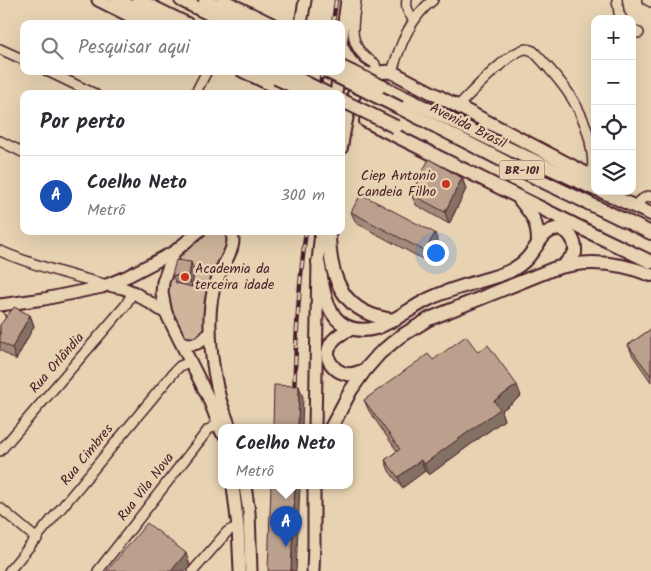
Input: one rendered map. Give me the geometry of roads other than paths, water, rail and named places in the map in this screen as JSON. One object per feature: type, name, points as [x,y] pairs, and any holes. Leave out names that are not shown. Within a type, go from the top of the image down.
[{"type":"highway","points":[[117,0],[157,20]]},
{"type":"highway","points":[[138,0],[179,20]]},
{"type":"highway","points":[[182,0],[222,20]]},
{"type":"highway","points":[[205,0],[246,20]]},
{"type":"highway","points":[[345,53],[353,65],[363,72],[374,74]]},
{"type":"highway","name":"Avenida Brasil","points":[[345,69],[524,156],[591,180]]},
{"type":"highway","points":[[345,127],[352,100],[363,80],[384,71],[392,72]]},
{"type":"highway","name":"Avenida Brasil","points":[[392,72],[591,179]]},
{"type":"highway","points":[[270,75],[301,90]]},
{"type":"highway","points":[[291,75],[320,90]]},
{"type":"highway","name":"Avenida Brasil","points":[[334,75],[544,182],[649,231]]},
{"type":"highway","name":"BR-101","points":[[345,102],[651,254]]},
{"type":"highway","points":[[345,111],[651,262]]},
{"type":"highway","points":[[609,195],[651,214]]},
{"type":"highway","points":[[632,195],[645,199],[651,209]]},
{"type":"highway","points":[[516,196],[536,222],[538,242]]},
{"type":"highway","points":[[318,262],[326,300],[331,312],[340,323],[352,329],[360,330],[368,330],[383,325],[429,299],[456,288],[504,274],[530,255],[538,242],[552,230],[557,229],[572,237],[575,253],[564,265]]},
{"type":"highway","points":[[330,235],[331,261],[334,274],[340,288],[354,304],[382,318],[394,320],[429,319]]},
{"type":"highway","points":[[333,424],[351,390],[370,363],[388,346],[429,319],[564,265],[590,262],[617,264],[651,275]]},
{"type":"highway","points":[[352,329],[341,334],[332,342],[328,358],[334,368],[346,374],[354,374],[365,370]]},
{"type":"main road","points":[[98,0],[138,20]]},
{"type":"main road","points":[[223,0],[264,20]]},
{"type":"main road","points":[[302,20],[305,0]]},
{"type":"main road","points":[[344,20],[347,0]]},
{"type":"main road","points":[[250,75],[273,86],[277,90]]},
{"type":"main road","points":[[289,90],[292,75]]},
{"type":"main road","points":[[337,90],[338,75]]},
{"type":"main road","points":[[0,305],[90,290],[108,285],[174,252],[194,235]]},
{"type":"main road","points":[[229,424],[220,398],[210,332],[213,293],[233,246],[233,235]]},
{"type":"main road","points":[[315,424],[318,262],[321,235]]},
{"type":"main road","points":[[174,252],[163,282],[162,293],[166,313],[208,397],[218,424]]},
{"type":"main road","points":[[108,285],[133,292],[166,313]]},
{"type":"main road","points":[[0,327],[18,303]]},
{"type":"main road","points":[[181,342],[194,344],[203,340],[210,332]]},
{"type":"main road","points":[[233,489],[238,527],[240,571]]},
{"type":"main road","points":[[245,489],[249,512],[251,571]]},
{"type":"main road","points":[[313,571],[314,489]]},
{"type":"street","points":[[356,0],[352,31],[354,40],[359,49],[375,64],[374,74]]},
{"type":"street","points":[[407,0],[407,10],[414,20]]},
{"type":"street","points":[[392,72],[401,43],[414,20],[433,0]]},
{"type":"street","points":[[617,0],[620,15]]},
{"type":"street","points":[[647,0],[651,2]]},
{"type":"street","points":[[0,48],[20,58]]},
{"type":"street","points":[[457,107],[504,61],[522,50],[528,49],[533,51],[571,95],[580,111],[591,150]]},
{"type":"street","points":[[56,75],[86,90]]},
{"type":"street","points":[[197,90],[204,75]]},
{"type":"street","points":[[0,141],[20,151]]},
{"type":"street","points":[[0,251],[18,259],[108,285]]},
{"type":"street","name":"Rua Orlândia","points":[[0,451],[125,306],[133,292]]},
{"type":"street","points":[[0,316],[0,327]]},
{"type":"street","name":"Rua Cimbres","points":[[9,571],[175,371],[180,366],[191,362]]},
{"type":"street","name":"Rua Vila Nova","points":[[98,571],[208,430],[218,428]]},
{"type":"street","points":[[0,508],[37,539]]},
{"type":"street","points":[[193,571],[227,532],[238,527]]},
{"type":"railway","points":[[334,20],[336,0]]},
{"type":"railway","points":[[320,90],[321,75]]},
{"type":"railway","points":[[293,424],[298,305],[306,235]]},
{"type":"place","name":"Ciep Antonio Candeia Filho","points":[[446,184]]},
{"type":"place","name":"Academia da terceira idade","points":[[185,277]]},
{"type":"place","name":"Coelho Neto","points":[[286,547]]}]
